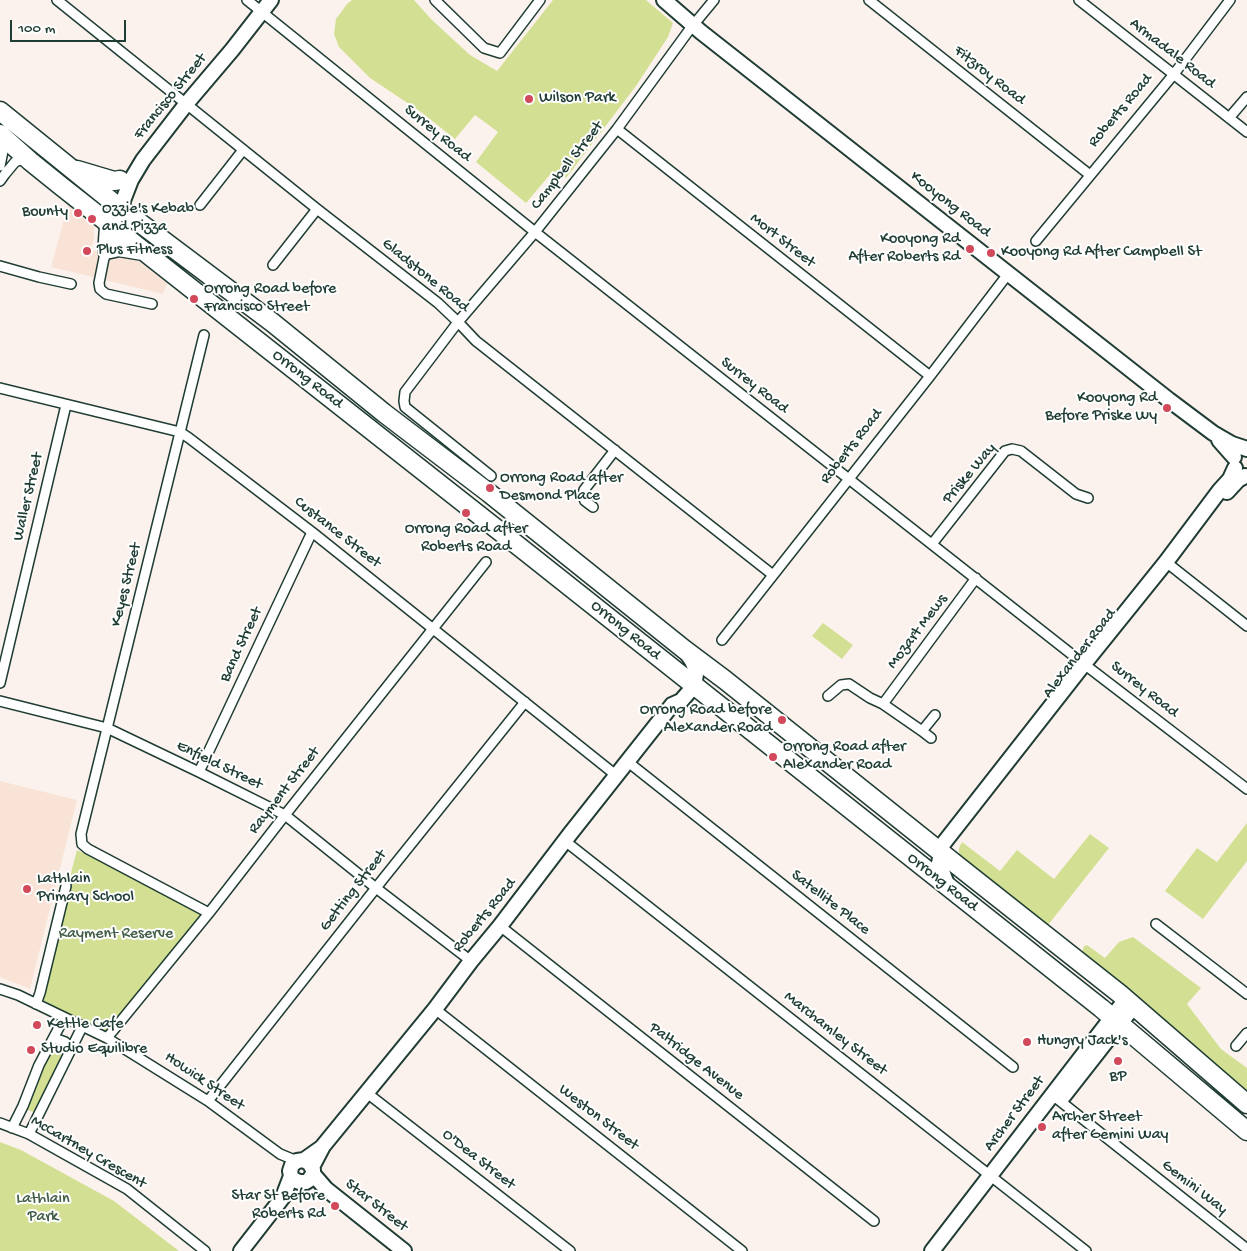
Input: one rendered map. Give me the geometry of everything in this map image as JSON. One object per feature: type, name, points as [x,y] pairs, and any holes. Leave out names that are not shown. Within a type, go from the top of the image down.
[{"type":"highway","name":"Orrong Road","points":[[0,111],[115,204],[272,323],[384,413],[489,493],[684,650],[718,674],[1130,1002],[1247,1104]]},
{"type":"highway","name":"Orrong Road","points":[[2,136],[1115,1020],[1247,1131]]},
{"type":"highway","points":[[69,167],[114,181],[120,180]]},
{"type":"highway","points":[[107,254],[119,247],[146,252]]},
{"type":"main road","name":"Francisco Street","points":[[115,204],[137,168],[184,101],[257,5],[271,0]]},
{"type":"main road","name":"Kooyong Road","points":[[663,1],[1213,434],[1247,449]]},
{"type":"main road","name":"Francisco Street","points":[[109,222],[120,180],[136,157],[184,101]]},
{"type":"main road","name":"Kooyong Road","points":[[1213,434],[1240,469]]},
{"type":"main road","points":[[1240,469],[1240,451],[1247,449]]},
{"type":"main road","name":"Alexander Road","points":[[940,852],[943,844],[1169,564],[1220,490],[1240,469]]},
{"type":"main road","points":[[684,650],[692,661],[696,674],[689,683]]},
{"type":"main road","name":"Roberts Road","points":[[241,1251],[302,1172],[435,1009],[672,705],[681,701],[689,683]]},
{"type":"main road","points":[[910,857],[920,857],[940,852],[939,864],[948,888]]},
{"type":"main road","name":"Archer Street","points":[[932,1251],[993,1178],[1130,1002]]},
{"type":"main road","name":"Star Street","points":[[302,1172],[404,1251]]},
{"type":"main road","name":"Archer Street","points":[[940,1251],[993,1178]]},
{"type":"street","name":"Gladstone Road","points":[[58,0],[243,150],[438,303],[476,341],[773,575]]},
{"type":"street","points":[[435,0],[484,48],[500,53],[540,0]]},
{"type":"street","name":"Campbell Street","points":[[491,476],[405,407],[405,392],[458,322],[535,232],[714,0]]},
{"type":"street","name":"Fitzroy Road","points":[[869,0],[1090,175]]},
{"type":"street","name":"Armadale Road","points":[[1079,0],[1247,132]]},
{"type":"street","name":"Roberts Road","points":[[1036,242],[1174,74],[1230,0]]},
{"type":"street","name":"Surrey Road","points":[[257,5],[535,232],[1087,666],[1247,789]]},
{"type":"street","points":[[1229,118],[1247,97]]},
{"type":"street","name":"Mort Street","points":[[616,129],[930,376]]},
{"type":"street","points":[[0,166],[4,151],[2,136]]},
{"type":"street","points":[[200,205],[243,150]]},
{"type":"street","points":[[0,181],[15,162],[30,160]]},
{"type":"street","points":[[273,264],[317,209]]},
{"type":"street","points":[[109,222],[102,248],[107,254],[99,282],[100,289],[106,294],[152,304]]},
{"type":"street","points":[[0,266],[71,284]]},
{"type":"street","name":"Roberts Road","points":[[722,640],[1008,274]]},
{"type":"street","name":"Keyes Street","points":[[204,335],[81,834],[82,844],[88,849],[209,913]]},
{"type":"street","name":"Custance Street","points":[[0,388],[180,432],[434,628],[617,776]]},
{"type":"street","name":"Waller Street","points":[[0,683],[66,405]]},
{"type":"street","name":"Priske Way","points":[[932,544],[1005,451],[1012,449],[1020,451],[1076,494],[1088,498]]},
{"type":"street","points":[[593,507],[585,501],[583,496],[584,490],[615,450]]},
{"type":"street","name":"Band Street","points":[[199,772],[312,532]]},
{"type":"street","name":"Rayment Street","points":[[108,1038],[486,562]]},
{"type":"street","points":[[1169,564],[1247,626]]},
{"type":"street","name":"Mozart Mews","points":[[883,704],[976,578]]},
{"type":"street","points":[[828,696],[842,685],[848,684],[883,704],[931,738]]},
{"type":"street","name":"Enfield Street","points":[[0,701],[107,728],[285,815],[471,961]]},
{"type":"street","name":"Getting Street","points":[[208,1101],[525,702]]},
{"type":"street","points":[[922,731],[935,715]]},
{"type":"street","name":"Satellite Place","points":[[628,762],[1013,1067]]},
{"type":"street","name":"Marchamley Street","points":[[565,842],[1086,1251]]},
{"type":"street","points":[[36,1004],[66,886]]},
{"type":"street","points":[[1156,924],[1247,994]]},
{"type":"street","name":"Paltridge Avenue","points":[[500,926],[874,1221]]},
{"type":"street","name":"Howick Street","points":[[0,989],[18,995],[108,1038],[208,1101],[302,1172]]},
{"type":"street","name":"Weston Street","points":[[435,1009],[742,1251]]},
{"type":"street","points":[[12,1128],[64,1018]]},
{"type":"street","points":[[29,1134],[82,1026]]},
{"type":"street","points":[[1236,1046],[1247,1032]]},
{"type":"street","points":[[54,1038],[65,1042],[71,1048]]},
{"type":"street","name":"O'Dea Street","points":[[367,1093],[570,1251]]},
{"type":"street","name":"Gemini Way","points":[[1056,1098],[1247,1249]]},
{"type":"street","points":[[23,1106],[30,1111],[40,1113]]},
{"type":"street","name":"McCartney Crescent","points":[[0,1123],[29,1134],[127,1189],[205,1251]]},
{"type":"shaded area","points":[[68,205],[94,227],[91,250],[117,257],[129,255],[167,283],[163,294],[51,267]]},
{"type":"shaded area","name":"Lathlain Primary School","points":[[0,781],[77,800],[30,989],[0,977]]},
{"type":"green space","points":[[352,0],[414,0],[432,20],[470,55],[497,71],[553,0],[646,0],[673,23],[668,37],[636,86],[566,178],[553,171],[526,203],[476,162],[498,132],[475,115],[455,139],[421,112],[370,78],[339,47],[334,34],[336,19]]},
{"type":"green space","points":[[823,623],[853,645],[842,659],[812,636]]},
{"type":"green space","points":[[1247,823],[1247,861],[1203,919],[1165,891],[1197,848],[1217,862]]},
{"type":"green space","points":[[1090,834],[1109,848],[1048,925],[963,859],[959,853],[962,842],[1000,871],[1017,850],[1054,879]]},
{"type":"green space","name":"Rayment Reserve","points":[[77,850],[209,913],[107,1038],[38,998]]},
{"type":"green space","points":[[1133,937],[1201,988],[1187,1004],[1221,1049],[1247,1068],[1247,1097],[1082,955],[1084,946],[1087,945],[1105,958],[1119,942]]},
{"type":"green space","points":[[54,1038],[71,1048],[40,1113],[30,1111],[23,1106]]},
{"type":"green space","name":"Lathlain Park","points":[[0,1142],[21,1150],[114,1201],[179,1251],[0,1251]]},
{"type":"place","name":"Wilson Park","points":[[529,99]]},
{"type":"place","name":"Bounty","points":[[78,213]]},
{"type":"place","name":"Ozzie's Kebab and Pizza","points":[[92,219]]},
{"type":"place","name":"Kooyong Rd After Roberts Rd","points":[[970,249]]},
{"type":"place","name":"Plus Fitness","points":[[87,251]]},
{"type":"place","name":"Kooyong Rd After Campbell St","points":[[991,253]]},
{"type":"place","name":"Orrong Road before Francisco Street","points":[[194,299]]},
{"type":"place","name":"Kooyong Rd Before Priske Wy","points":[[1167,408]]},
{"type":"place","name":"Orrong Road after Desmond Place","points":[[490,488]]},
{"type":"place","name":"Orrong Road after Roberts Road","points":[[466,513]]},
{"type":"place","name":"Orrong Road before Alexander Road","points":[[782,720]]},
{"type":"place","name":"Orrong Road after Alexander Road","points":[[773,757]]},
{"type":"place","name":"Lathlain Primary School","points":[[27,889]]},
{"type":"place","name":"Kettle Cafe","points":[[37,1025]]},
{"type":"place","name":"Hungry Jack's","points":[[1027,1042]]},
{"type":"place","name":"Studio Equilibre","points":[[31,1050]]},
{"type":"place","name":"BP","points":[[1118,1061]]},
{"type":"place","name":"Archer Street after Gemini Way","points":[[1042,1127]]},
{"type":"place","name":"Star St Before Roberts Rd","points":[[335,1206]]}]
